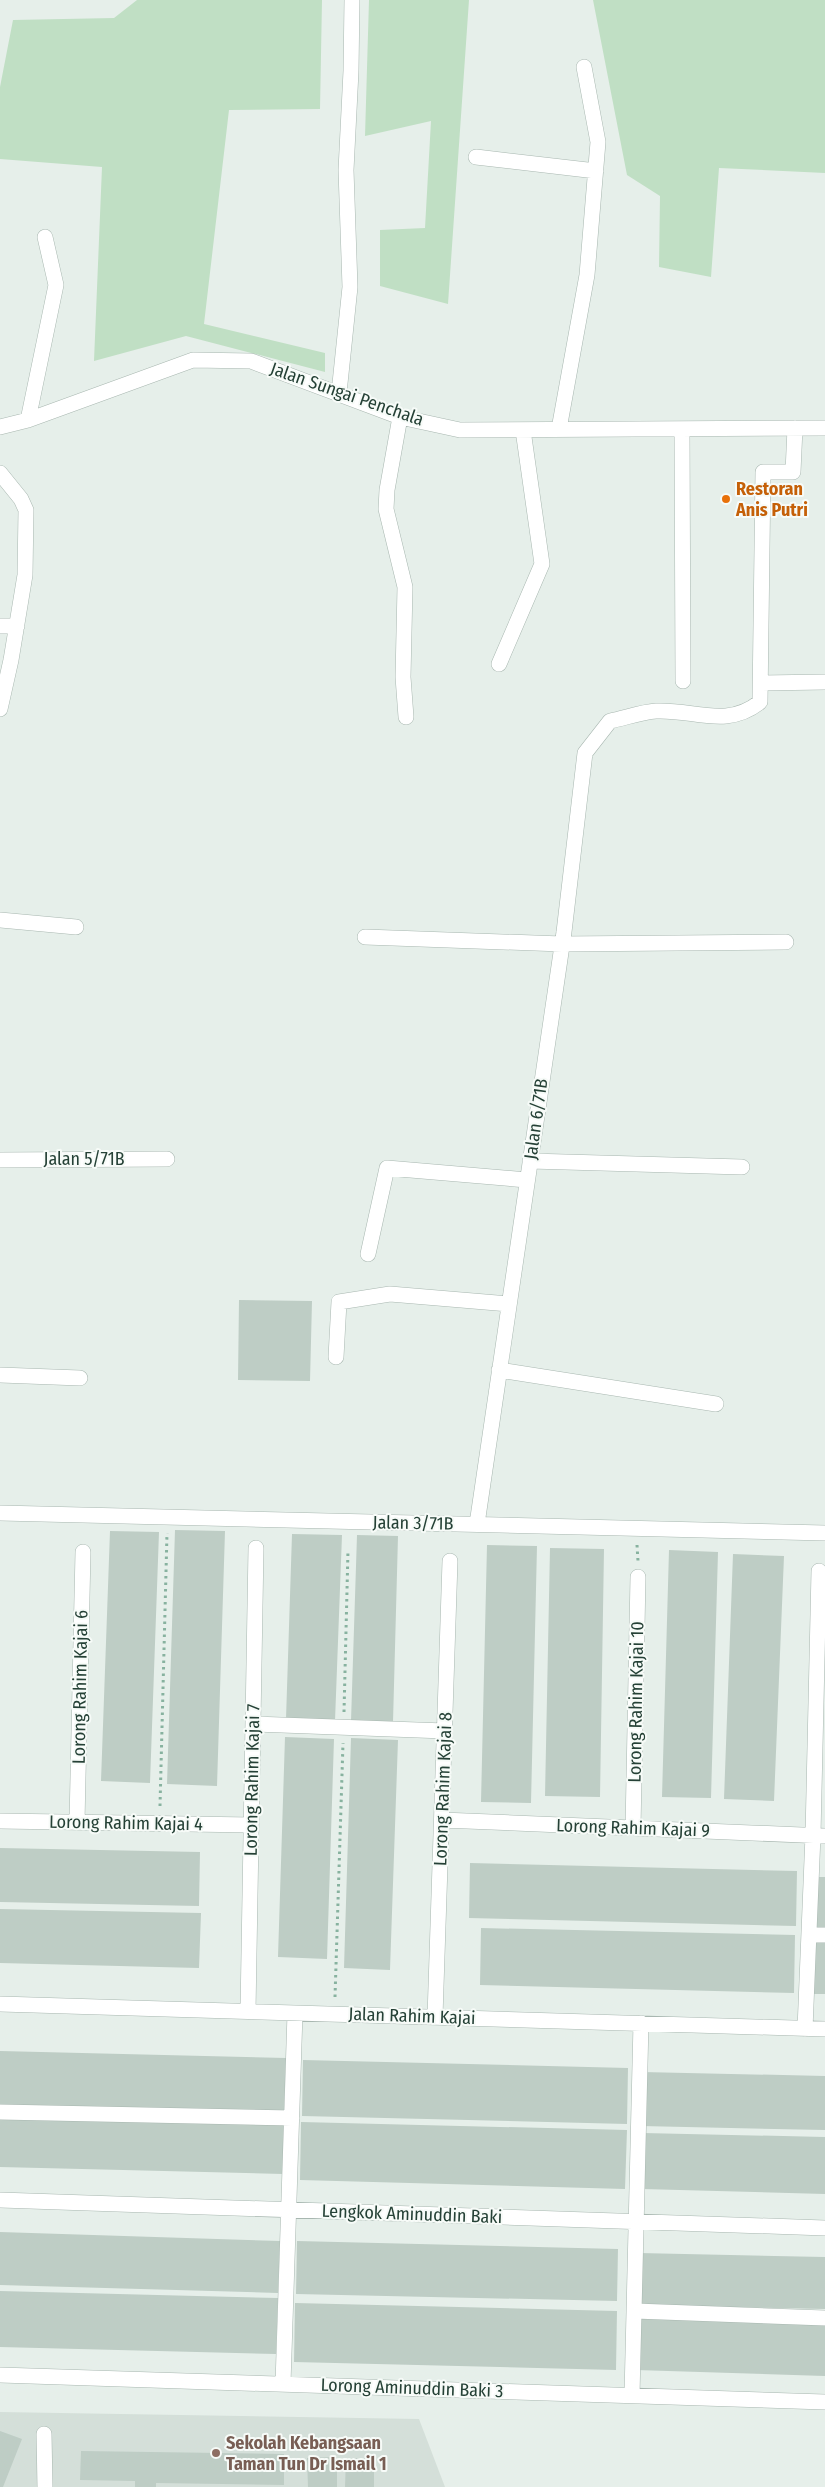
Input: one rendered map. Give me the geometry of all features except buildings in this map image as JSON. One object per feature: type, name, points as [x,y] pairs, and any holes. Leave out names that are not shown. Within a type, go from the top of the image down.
[{"type":"street","points":[[339,393],[350,287],[346,170],[352,71],[352,0]]},
{"type":"street","points":[[559,430],[587,275],[598,142],[584,67]]},
{"type":"street","points":[[476,157],[596,171]]},
{"type":"street","points":[[28,420],[56,285],[45,237]]},
{"type":"street","name":"Jalan Sungai Penchala","points":[[0,427],[28,420],[193,360],[251,361],[400,417],[460,430],[825,428]]},
{"type":"street","points":[[400,417],[387,490],[386,509],[405,587],[403,677],[406,717]]},
{"type":"street","points":[[795,428],[793,472],[763,472],[761,684],[825,682]]},
{"type":"street","points":[[682,429],[683,681]]},
{"type":"street","points":[[499,664],[542,564],[523,430]]},
{"type":"street","points":[[0,709],[2,685],[17,626],[25,575],[26,510],[21,499],[1,476]]},
{"type":"street","points":[[0,626],[17,626]]},
{"type":"street","name":"Jalan 6/71B","points":[[477,1524],[562,944],[585,753],[610,720],[656,712],[723,717],[748,712],[760,702],[761,684]]},
{"type":"street","points":[[0,920],[76,927]]},
{"type":"street","points":[[365,938],[562,944],[786,942]]},
{"type":"street","name":"Jalan 5/71B","points":[[0,1160],[167,1159]]},
{"type":"street","points":[[530,1161],[742,1167]]},
{"type":"street","points":[[368,1254],[387,1168],[527,1180]]},
{"type":"street","points":[[336,1357],[339,1302],[390,1294],[509,1304]]},
{"type":"street","points":[[499,1370],[716,1404]]},
{"type":"street","points":[[0,1375],[80,1378]]},
{"type":"street","name":"Jalan 3/71B","points":[[0,1513],[825,1533]]},
{"type":"street","name":"Lorong Rahim Kajai 7","points":[[248,2011],[256,1548]]},
{"type":"street","name":"Lorong Rahim Kajai 6","points":[[76,1822],[83,1552]]},
{"type":"street","name":"Lorong Rahim Kajai 8","points":[[435,2017],[450,1560]]},
{"type":"street","points":[[805,2028],[809,1934],[819,1836],[819,1571]]},
{"type":"street","name":"Lorong Rahim Kajai 10","points":[[633,1828],[638,1577]]},
{"type":"street","points":[[253,1724],[445,1731]]},
{"type":"street","name":"Lorong Rahim Kajai 9","points":[[442,1820],[819,1836]]},
{"type":"street","name":"Lorong Rahim Kajai 4","points":[[0,1821],[251,1825]]},
{"type":"street","points":[[809,1934],[825,1935]]},
{"type":"street","name":"Jalan Rahim Kajai","points":[[0,2004],[825,2029]]},
{"type":"street","points":[[283,2384],[295,2013]]},
{"type":"street","points":[[632,2395],[641,2023]]},
{"type":"street","points":[[0,2112],[292,2118]]},
{"type":"street","name":"Lengkok Aminuddin Baki","points":[[0,2200],[825,2228]]},
{"type":"street","points":[[634,2311],[825,2318]]},
{"type":"street","name":"Lorong Aminuddin Baki 3","points":[[0,2375],[825,2402]]},
{"type":"street","points":[[44,2434],[45,2487]]},
{"type":"path","points":[[159,1823],[167,1517]]},
{"type":"path","points":[[636,1529],[638,1577]]},
{"type":"path","points":[[334,2014],[348,1550]]},
{"type":"shaded area","name":"Sekolah Kebangsaan Taman Tun Dr Ismail 1","points":[[0,2412],[419,2419],[445,2487],[0,2487]]},
{"type":"green space","points":[[137,0],[322,0],[320,109],[229,110],[204,324],[325,353],[325,372],[186,336],[94,361],[102,167],[0,159],[0,87],[13,20],[114,18]]},
{"type":"green space","points":[[369,0],[469,0],[448,304],[380,286],[380,230],[425,228],[431,121],[365,136]]},
{"type":"green space","points":[[593,0],[825,0],[825,173],[719,168],[711,277],[659,267],[660,196],[627,175]]},
{"type":"place","name":"Restoran Anis Putri","points":[[726,499]]},
{"type":"place","name":"Sekolah Kebangsaan Taman Tun Dr Ismail 1","points":[[216,2453]]}]
